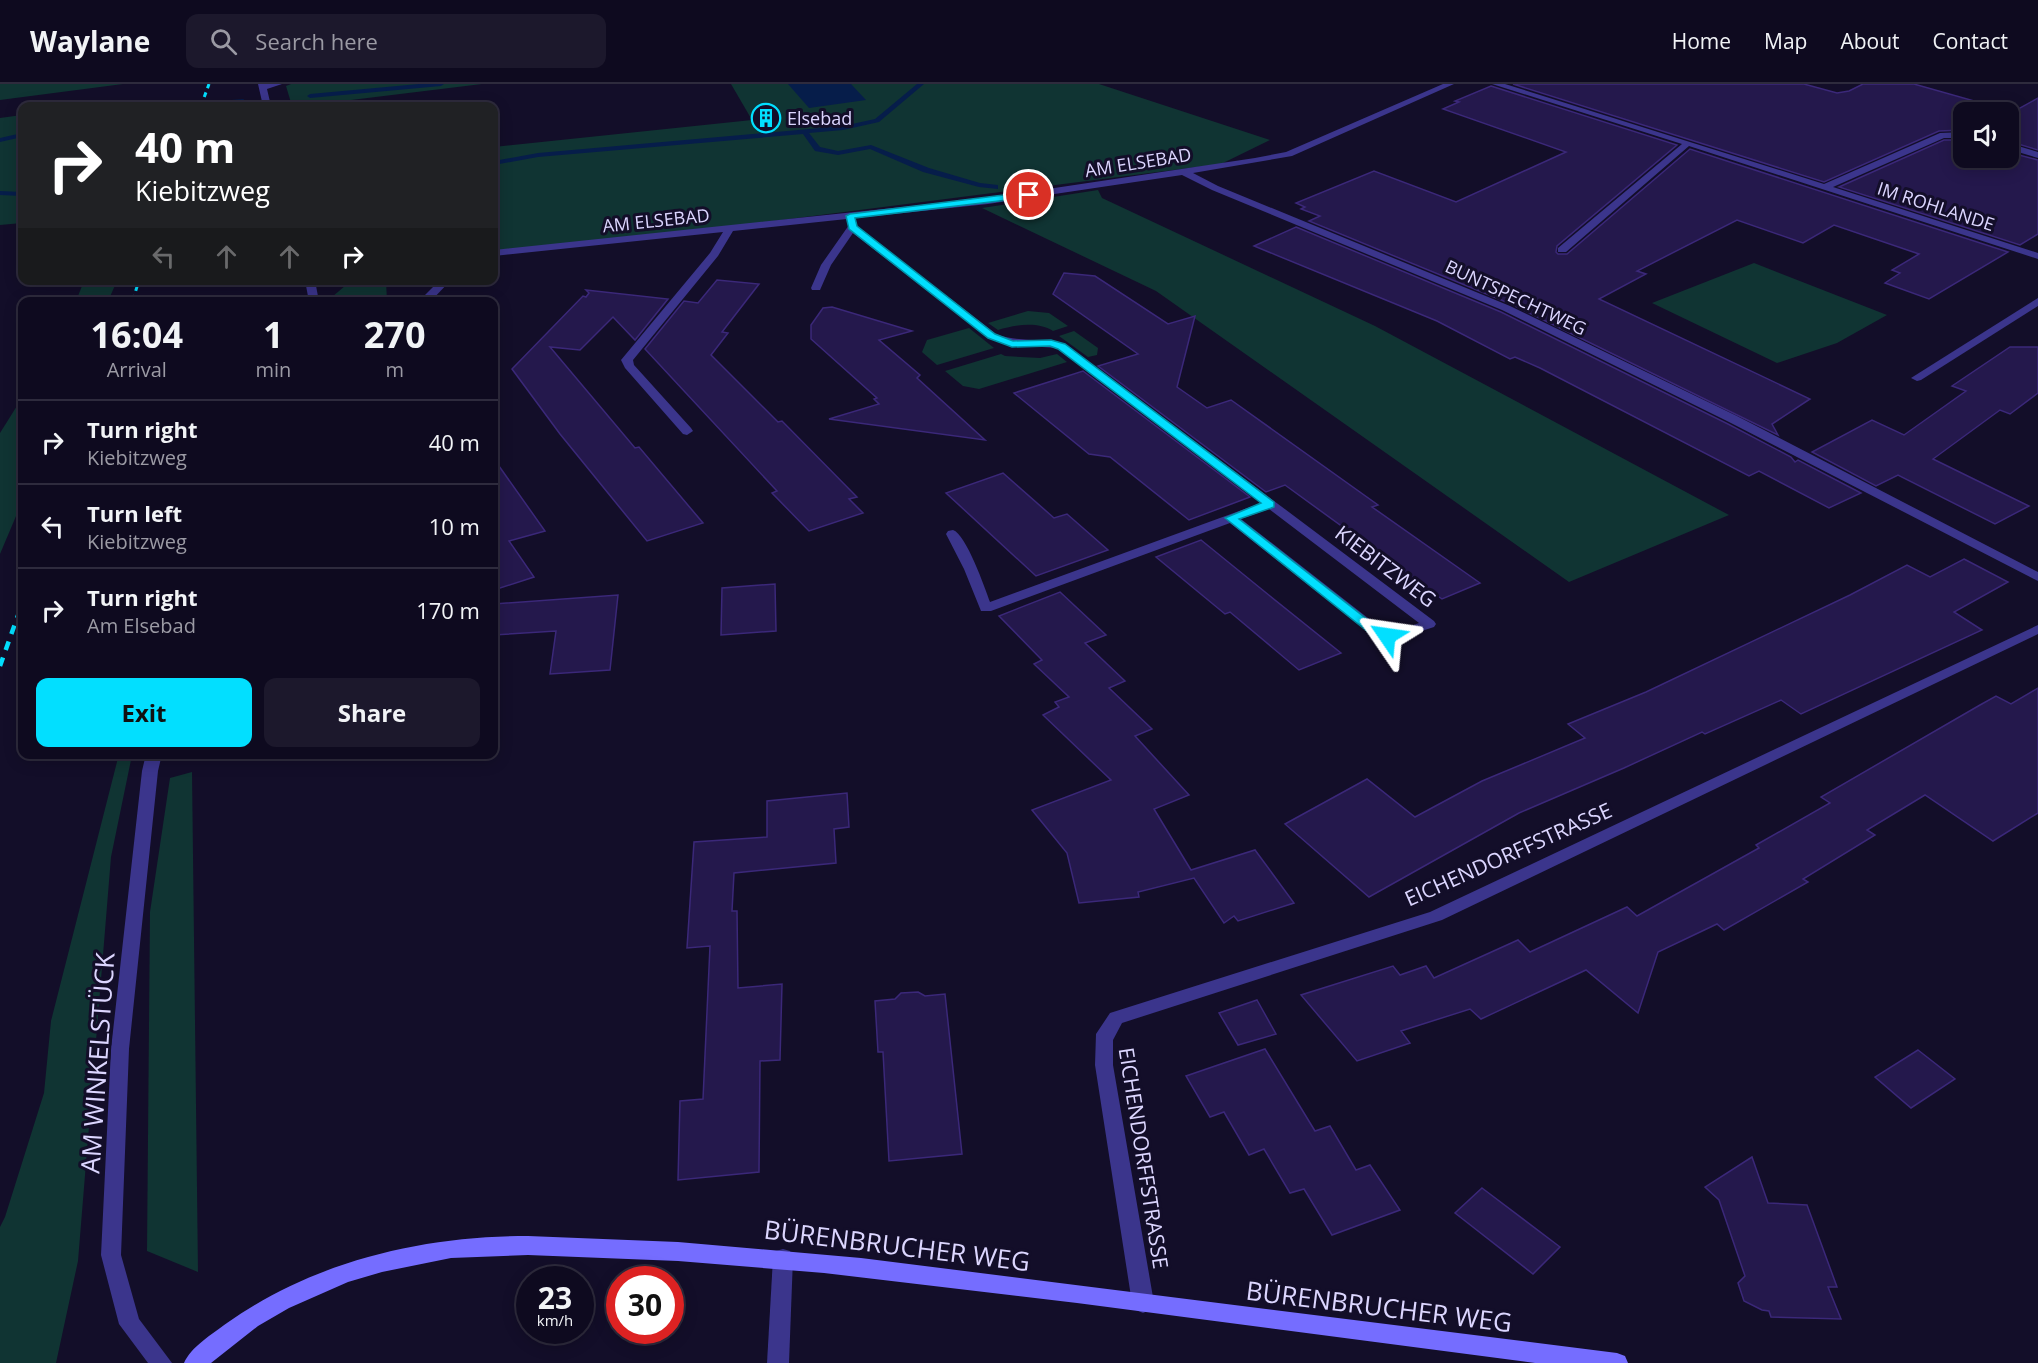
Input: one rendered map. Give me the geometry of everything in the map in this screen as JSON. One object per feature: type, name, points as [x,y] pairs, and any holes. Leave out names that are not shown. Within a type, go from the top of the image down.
[{"type":"street","points":[[266,102],[262,85],[278,84]]},
{"type":"street","name":"AM ELSEBAD","points":[[498,253],[730,228],[851,222],[1289,154],[1450,84]]},
{"type":"street","name":"IM ROHLANDE","points":[[1496,84],[1688,143],[2038,256]]},
{"type":"street","name":"IM ROHLANDE","points":[[1825,187],[1943,135],[1953,135]]},
{"type":"street","points":[[1562,250],[1688,143]]},
{"type":"street","points":[[2019,149],[2038,154]]},
{"type":"street","name":"BUNTSPECHTWEG","points":[[1184,172],[1215,188],[1506,308],[1828,467],[2038,577]]},
{"type":"street","points":[[816,288],[826,265],[851,222]]},
{"type":"street","name":"KIEBITZWEG","points":[[851,222],[992,336],[1012,344],[1051,343],[1061,346],[1429,624],[1401,636],[1387,636],[1377,632],[1231,518]]},
{"type":"street","points":[[687,431],[629,366],[627,360],[714,254],[730,228]]},
{"type":"street","points":[[428,297],[441,285]]},
{"type":"street","points":[[1917,378],[2038,301]]},
{"type":"street","points":[[953,534],[971,569],[986,608],[1270,504]]},
{"type":"street","name":"EICHENDORFFSTRASSE","points":[[1143,1303],[1102,1045],[1106,1029],[1116,1018],[1436,916],[2038,629]]},
{"type":"street","name":"AM WINKELSTÜCK","points":[[153,759],[120,1049],[111,1255],[130,1324],[161,1363]]},
{"type":"street","name":"BÜRENBRUCHER WEG","points":[[195,1363],[244,1323],[312,1285],[379,1262],[453,1249],[553,1246],[707,1252],[783,1258],[1617,1363]]},
{"type":"street","points":[[778,1363],[783,1258]]},
{"type":"green space","points":[[0,84],[123,84],[0,100]]},
{"type":"green space","points":[[291,84],[482,84],[335,102],[291,102],[286,86]]},
{"type":"green space","points":[[731,84],[1099,84],[1270,140],[1221,164],[734,226],[498,251],[498,147],[752,120]]},
{"type":"green space","points":[[18,116],[18,223],[0,225],[0,118]]},
{"type":"green space","points":[[1098,190],[1102,198],[1375,326],[1729,515],[1569,582],[1156,291],[982,208]]},
{"type":"green space","points":[[1754,263],[1887,315],[1837,343],[1777,363],[1652,303]]},
{"type":"green space","points":[[82,285],[115,285],[110,297],[78,297]]},
{"type":"green space","points":[[346,285],[386,285],[387,297],[332,297]]},
{"type":"green space","points":[[1028,311],[1049,313],[1068,326],[1053,331],[1033,325],[1019,325],[998,330],[988,323]]},
{"type":"green space","points":[[969,328],[994,348],[937,365],[922,352],[927,340]]},
{"type":"green space","points":[[1074,331],[1098,348],[1097,355],[1088,357],[1059,336]]},
{"type":"green space","points":[[1001,354],[1040,358],[1057,354],[1067,362],[979,389],[963,386],[945,371]]},
{"type":"green space","points":[[18,404],[18,511],[0,554],[0,433]]},
{"type":"green space","points":[[118,759],[131,759],[111,857],[78,1261],[56,1363],[0,1363],[0,1227],[44,1093],[51,1021]]},
{"type":"green space","points":[[192,772],[198,1272],[147,1251],[150,912],[170,778]]},
{"type":"water","points":[[788,84],[851,84],[866,100],[809,108]]},
{"type":"building","points":[[1513,84],[1804,84],[1837,93],[1849,91],[1863,84],[1914,84],[1978,102],[1953,102],[1953,130],[1939,131],[1824,182]]},
{"type":"building","points":[[1491,86],[1677,145],[1557,246],[1558,254],[1567,254],[1690,149],[2008,252],[1929,299],[1885,283],[1900,273],[1892,270],[1919,254],[1834,225],[1803,243],[1737,220],[1637,271],[1646,274],[1599,299],[1810,399],[1772,424],[1778,435],[1511,304],[1309,221],[1320,216],[1301,209],[1305,207],[1296,203],[1374,171],[1456,202],[1566,152],[1443,109],[1459,102],[1455,101]]},
{"type":"building","points":[[2038,98],[2038,150],[2019,144],[2019,109]]},
{"type":"building","points":[[1944,140],[1953,140],[1953,168],[2019,168],[2019,155],[2038,160],[2038,234],[2020,245],[1839,187]]},
{"type":"building","points":[[1296,227],[1501,312],[1728,424],[1791,457],[1795,462],[1798,460],[1861,493],[1829,508],[1759,471],[1749,476],[1540,368],[1515,357],[1510,359],[1437,321],[1254,246]]},
{"type":"building","points":[[1064,273],[1095,276],[1168,324],[1195,316],[1177,387],[1207,408],[1231,400],[1378,505],[1372,507],[1480,583],[1442,599],[1285,485],[1266,492],[1098,366],[1138,354],[1053,294]]},
{"type":"building","points":[[717,280],[759,284],[722,332],[728,333],[711,355],[778,422],[782,421],[857,497],[849,499],[863,513],[809,531],[772,493],[777,491],[645,349],[684,301],[698,303]]},
{"type":"building","points":[[586,290],[668,299],[635,340],[613,317],[580,350],[550,347],[635,448],[639,447],[703,523],[647,541],[560,434],[512,369],[583,296],[586,297],[589,293]]},
{"type":"building","points":[[832,307],[912,331],[879,340],[920,375],[917,378],[985,440],[829,419],[879,404],[874,399],[877,398],[811,339],[811,325],[823,308]]},
{"type":"building","points":[[2010,347],[2038,347],[2038,393],[2010,414],[2000,410],[1933,459],[2029,506],[1995,524],[1898,475],[1876,486],[1812,452],[1872,420],[1904,435],[1966,391],[1952,386]]},
{"type":"building","points":[[1083,371],[1250,497],[1189,520],[1110,457],[1089,454],[1014,393]]},
{"type":"building","points":[[498,465],[545,531],[509,541],[534,577],[498,589]]},
{"type":"building","points":[[1003,473],[1054,518],[1067,514],[1108,550],[1036,576],[946,493]]},
{"type":"building","points":[[1201,540],[1341,653],[1299,670],[1230,612],[1225,614],[1156,557]]},
{"type":"building","points":[[1964,559],[2008,582],[1954,612],[1982,630],[1801,714],[1781,700],[1705,734],[1702,732],[1519,813],[1369,897],[1285,824],[1367,779],[1415,817],[1482,781],[1585,738],[1568,724],[1646,692],[1850,595],[1907,565],[1930,577]]},
{"type":"building","points":[[775,584],[776,631],[721,635],[722,588]]},
{"type":"building","points":[[1060,592],[1106,635],[1085,643],[1125,681],[1109,688],[1152,729],[1135,736],[1189,795],[1154,809],[1191,870],[1255,850],[1294,903],[1238,921],[1234,916],[1224,923],[1194,878],[1138,892],[1139,897],[1079,903],[1067,853],[1032,810],[1111,780],[1043,715],[1059,707],[1055,702],[1069,697],[1034,664],[1042,660],[999,616]]},
{"type":"building","points":[[618,595],[610,670],[550,674],[556,631],[498,635],[498,604]]},
{"type":"building","points":[[2038,688],[2038,813],[1993,841],[1925,795],[1867,830],[1875,835],[1803,879],[1808,882],[1724,930],[1717,924],[1658,952],[1638,1013],[1586,970],[1481,1019],[1470,1009],[1401,1031],[1410,1043],[1357,1061],[1301,995],[1393,966],[1400,975],[1426,966],[1434,978],[1518,940],[1530,952],[1627,907],[1637,916],[1759,848],[1756,845],[1830,803],[1821,797],[1980,705],[1996,696],[2011,704]]},
{"type":"building","points":[[847,793],[849,827],[834,829],[836,863],[734,873],[732,911],[737,911],[738,988],[782,984],[780,1060],[760,1061],[759,1172],[678,1180],[680,1101],[703,1099],[710,946],[687,948],[694,842],[767,837],[767,801]]},
{"type":"building","points":[[918,992],[925,996],[945,994],[962,1154],[889,1161],[883,1052],[878,1052],[875,1001],[895,999],[901,993]]},
{"type":"building","points":[[1257,1000],[1276,1034],[1238,1045],[1219,1013]]},
{"type":"building","points":[[1265,1049],[1315,1131],[1330,1126],[1356,1170],[1370,1165],[1400,1210],[1332,1235],[1304,1189],[1290,1193],[1264,1149],[1249,1155],[1224,1112],[1210,1117],[1186,1076]]},
{"type":"building","points":[[1918,1050],[1955,1079],[1911,1108],[1875,1077]]},
{"type":"building","points":[[1752,1157],[1768,1203],[1807,1205],[1837,1287],[1828,1287],[1841,1319],[1771,1317],[1769,1311],[1744,1301],[1738,1283],[1745,1276],[1719,1200],[1705,1187]]},
{"type":"building","points":[[1482,1188],[1560,1247],[1533,1274],[1455,1213]]},
{"type":"waterway","points":[[310,96],[441,84]]},
{"type":"waterway","points":[[498,162],[538,155],[843,128],[877,121],[921,84]]},
{"type":"waterway","points":[[231,102],[243,101]]},
{"type":"waterway","points":[[805,132],[818,149],[838,153],[871,147],[926,170],[979,185],[995,187]]},
{"type":"waterway","points":[[0,140],[18,136]]},
{"type":"waterway","points":[[0,193],[18,194]]},
{"type":"railway","points":[[202,102],[209,84]]},
{"type":"railway","points":[[134,297],[138,285]]},
{"type":"railway","points":[[0,666],[18,615]]},
{"type":"place","name":"Elsebad","points":[[766,118]]},
{"type":"route","points":[[1029,195],[850,216],[852,227],[992,336],[1012,344],[1051,343],[1061,346],[1270,504],[1231,518],[1377,632],[1387,636]]}]
